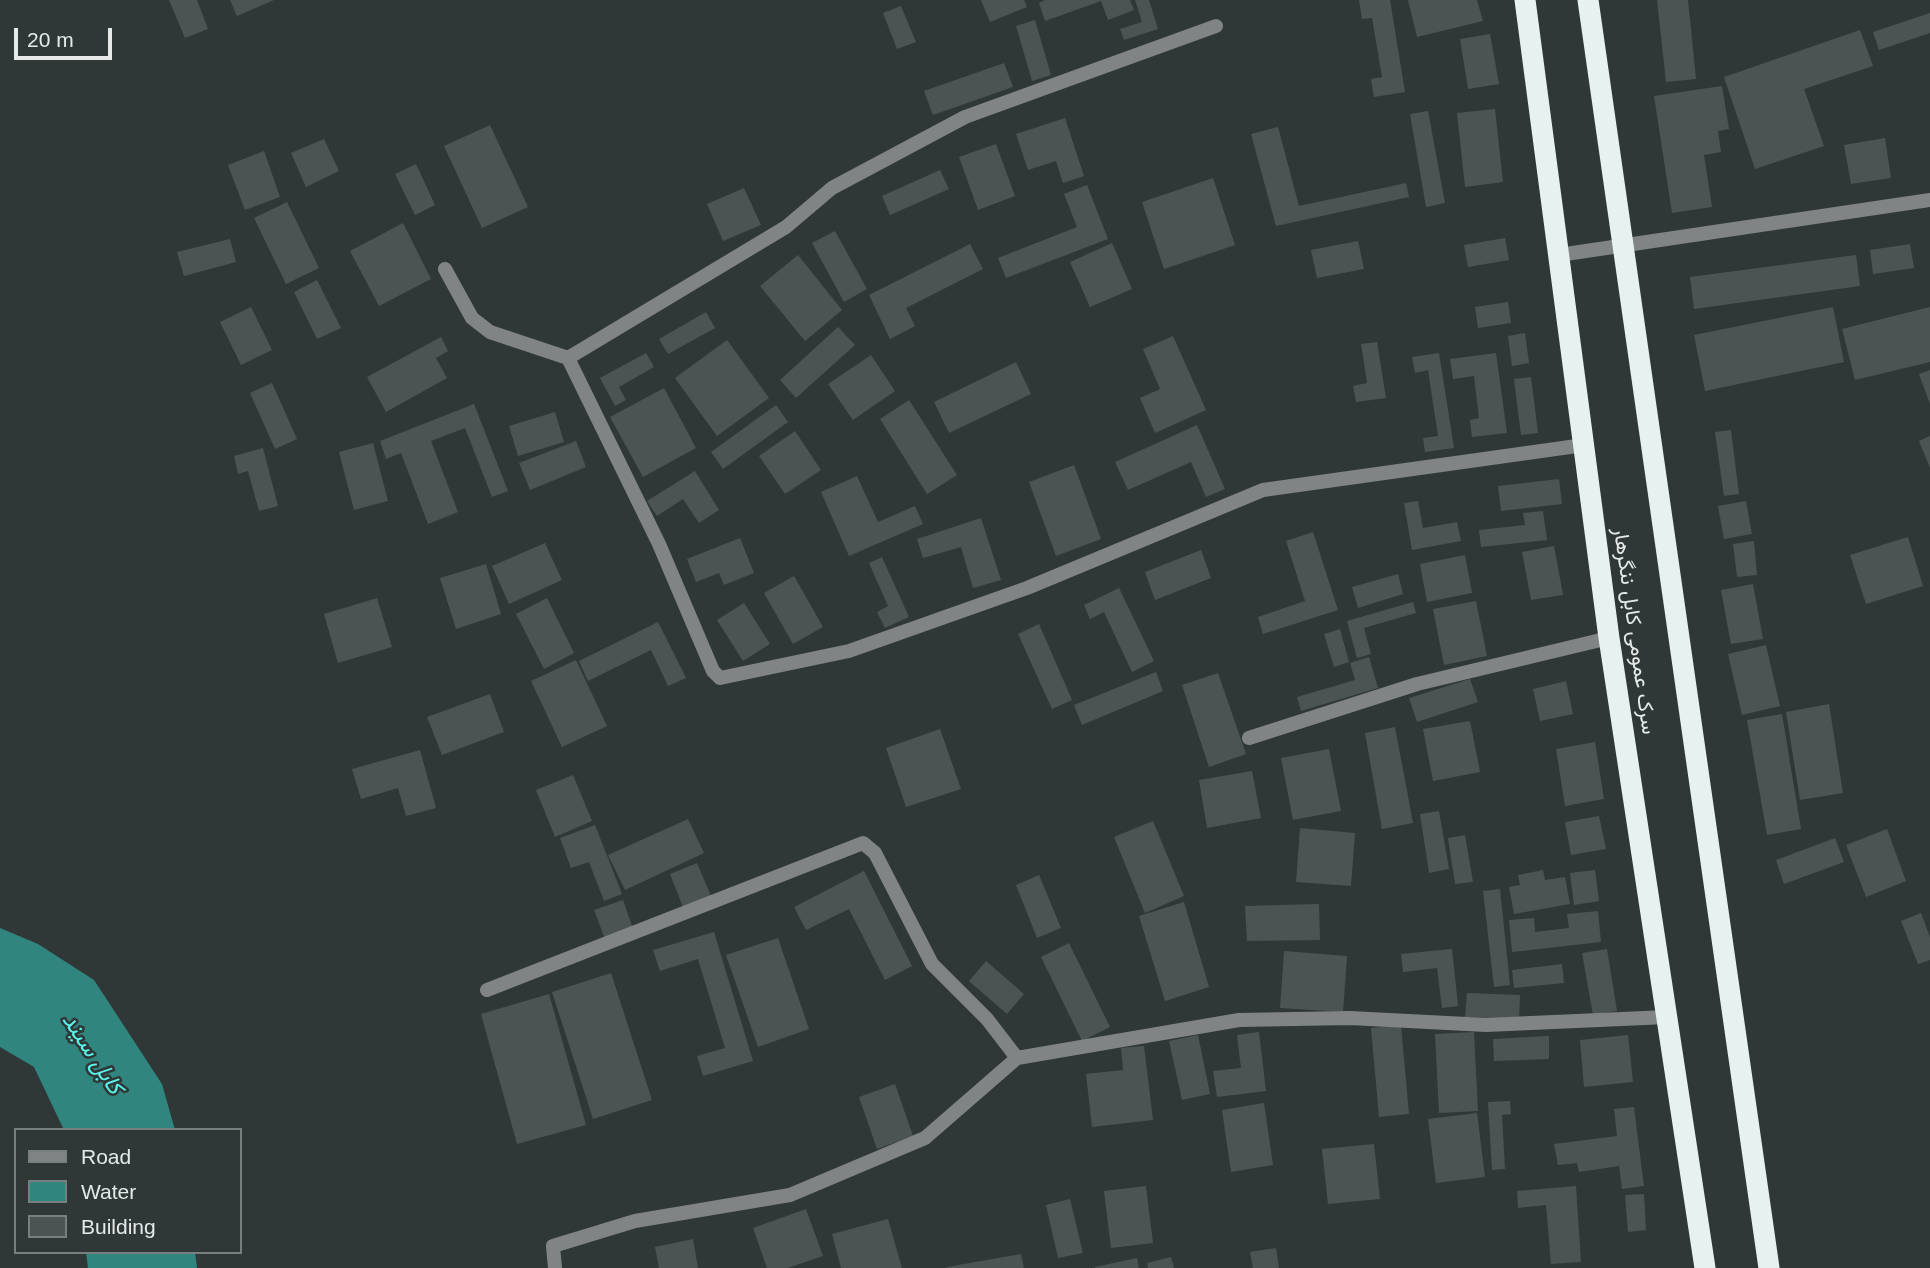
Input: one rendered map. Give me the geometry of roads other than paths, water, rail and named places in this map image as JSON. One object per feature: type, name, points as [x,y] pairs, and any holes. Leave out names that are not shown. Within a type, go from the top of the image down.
[{"type":"highway","name":"سرک عمومی کابل ننگرهار","points":[[1525,0],[1609,638],[1706,1268]]},
{"type":"highway","name":"سرک عمومی کابل ننگرهار","points":[[1588,0],[1769,1268]]},
{"type":"street","points":[[568,358],[786,227],[832,188],[965,117],[1216,26]]},
{"type":"street","points":[[1559,255],[1930,200]]},
{"type":"street","points":[[444,269],[472,318],[490,332],[568,358],[659,544],[713,671],[720,678],[849,651],[1027,587],[1263,490],[1584,445]]},
{"type":"street","points":[[1249,738],[1417,684],[1609,638]]},
{"type":"street","points":[[487,990],[863,843],[875,853],[932,964],[987,1019],[1017,1058]]},
{"type":"street","points":[[555,1268],[553,1246],[635,1221],[790,1195],[925,1138],[1017,1058],[1239,1020],[1350,1018],[1486,1025],[1667,1017]]},
{"type":"water","name":"کابل سيند","points":[[0,928],[38,944],[94,980],[162,1084],[174,1128],[63,1128],[34,1067],[0,1047]]},
{"type":"water","points":[[86,1254],[195,1254],[197,1268],[88,1268]]}]
